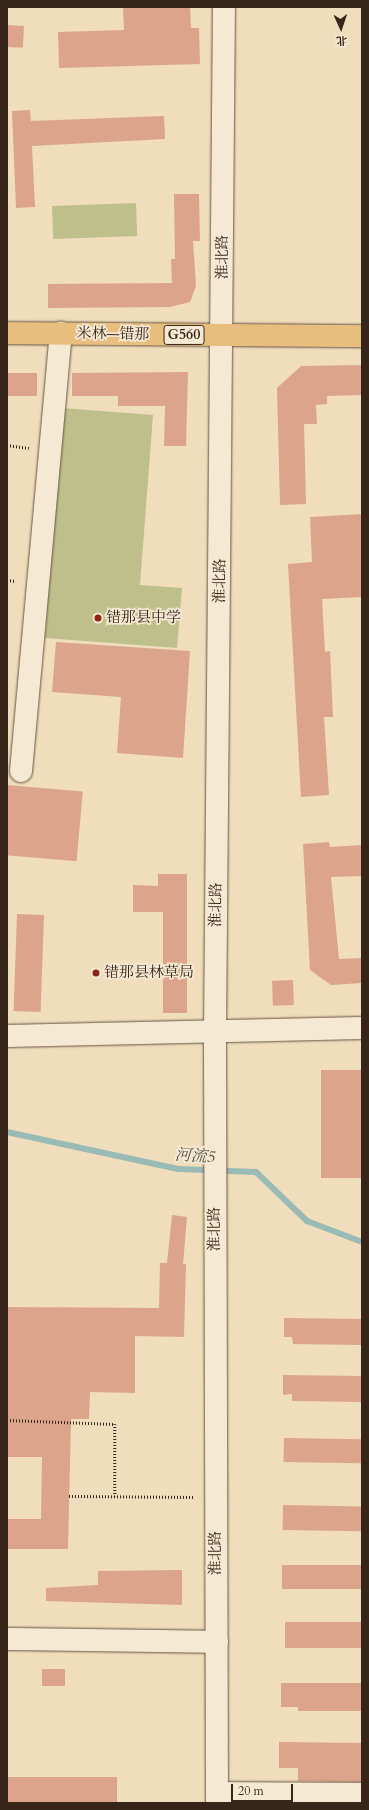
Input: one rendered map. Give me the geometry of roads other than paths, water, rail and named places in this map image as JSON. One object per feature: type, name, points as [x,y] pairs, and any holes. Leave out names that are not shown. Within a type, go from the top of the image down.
[{"type":"highway","name":"米林—错那","points":[[7,333],[362,336]]},
{"type":"street","name":"淮北路","points":[[217,1798],[215,1033],[224,7]]},
{"type":"street","points":[[21,770],[61,333]]},
{"type":"street","points":[[7,1036],[215,1033],[362,1028]]},
{"type":"street","points":[[7,1639],[217,1642]]},
{"type":"street","points":[[217,1798],[362,1794]]},
{"type":"waterway","name":"河流5","points":[[7,1132],[178,1169],[256,1172],[307,1221],[362,1242]]},
{"type":"place","name":"错那县中学","points":[[98,618]]},
{"type":"place","name":"错那县林草局","points":[[96,973]]}]
